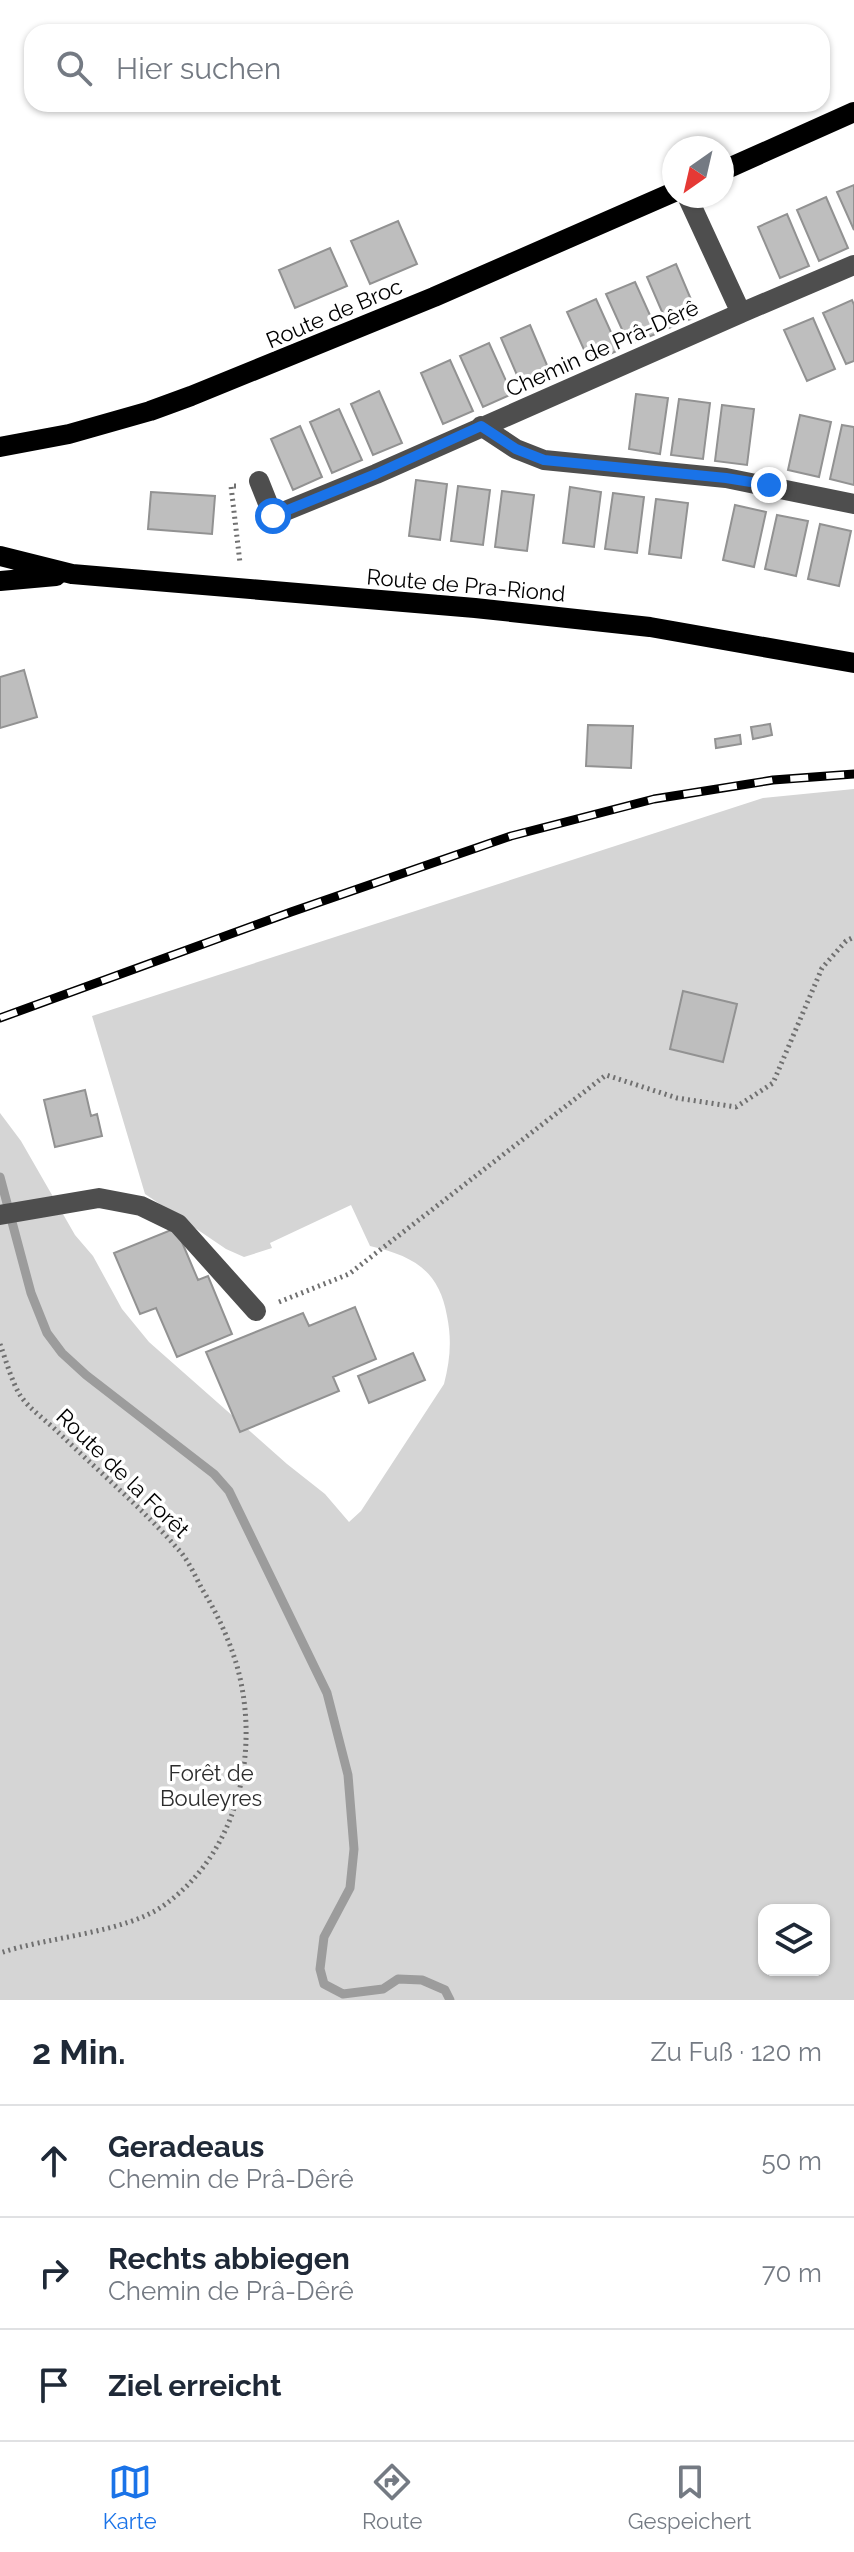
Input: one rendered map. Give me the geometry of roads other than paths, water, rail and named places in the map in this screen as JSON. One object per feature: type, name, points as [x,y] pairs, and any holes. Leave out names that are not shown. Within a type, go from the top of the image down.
[{"type":"main road","points":[[734,166],[854,112]]},
{"type":"main road","name":"Route de Broc","points":[[1,447],[83,430],[205,391],[434,297],[662,197]]},
{"type":"main road","name":"Route de Pra-Riond","points":[[0,556],[72,574],[475,608],[650,627],[854,663]]},
{"type":"main road","name":"Route de Pra-Riond","points":[[0,581],[72,574]]},
{"type":"street","points":[[693,208],[741,313]]},
{"type":"street","name":"Chemin de Prâ-Dêrê","points":[[259,481],[273,516],[854,265]]},
{"type":"street","points":[[481,426],[516,449],[544,460],[726,478],[854,504]]},
{"type":"street","points":[[0,1215],[99,1198],[141,1206],[178,1224],[256,1311]]},
{"type":"waterway","points":[[0,1177],[31,1293],[47,1333],[62,1353],[86,1375],[214,1474],[229,1491],[327,1693],[348,1775],[354,1849],[350,1888],[324,1937],[320,1969],[324,1984],[343,1994],[383,1989],[398,1979],[422,1980],[445,1990],[450,2000]]},
{"type":"railway","points":[[0,1018],[511,836],[654,799],[773,780],[854,774]]},
{"type":"park label","name":"Forêt de Bouleyres","points":[[211,1786]]}]
